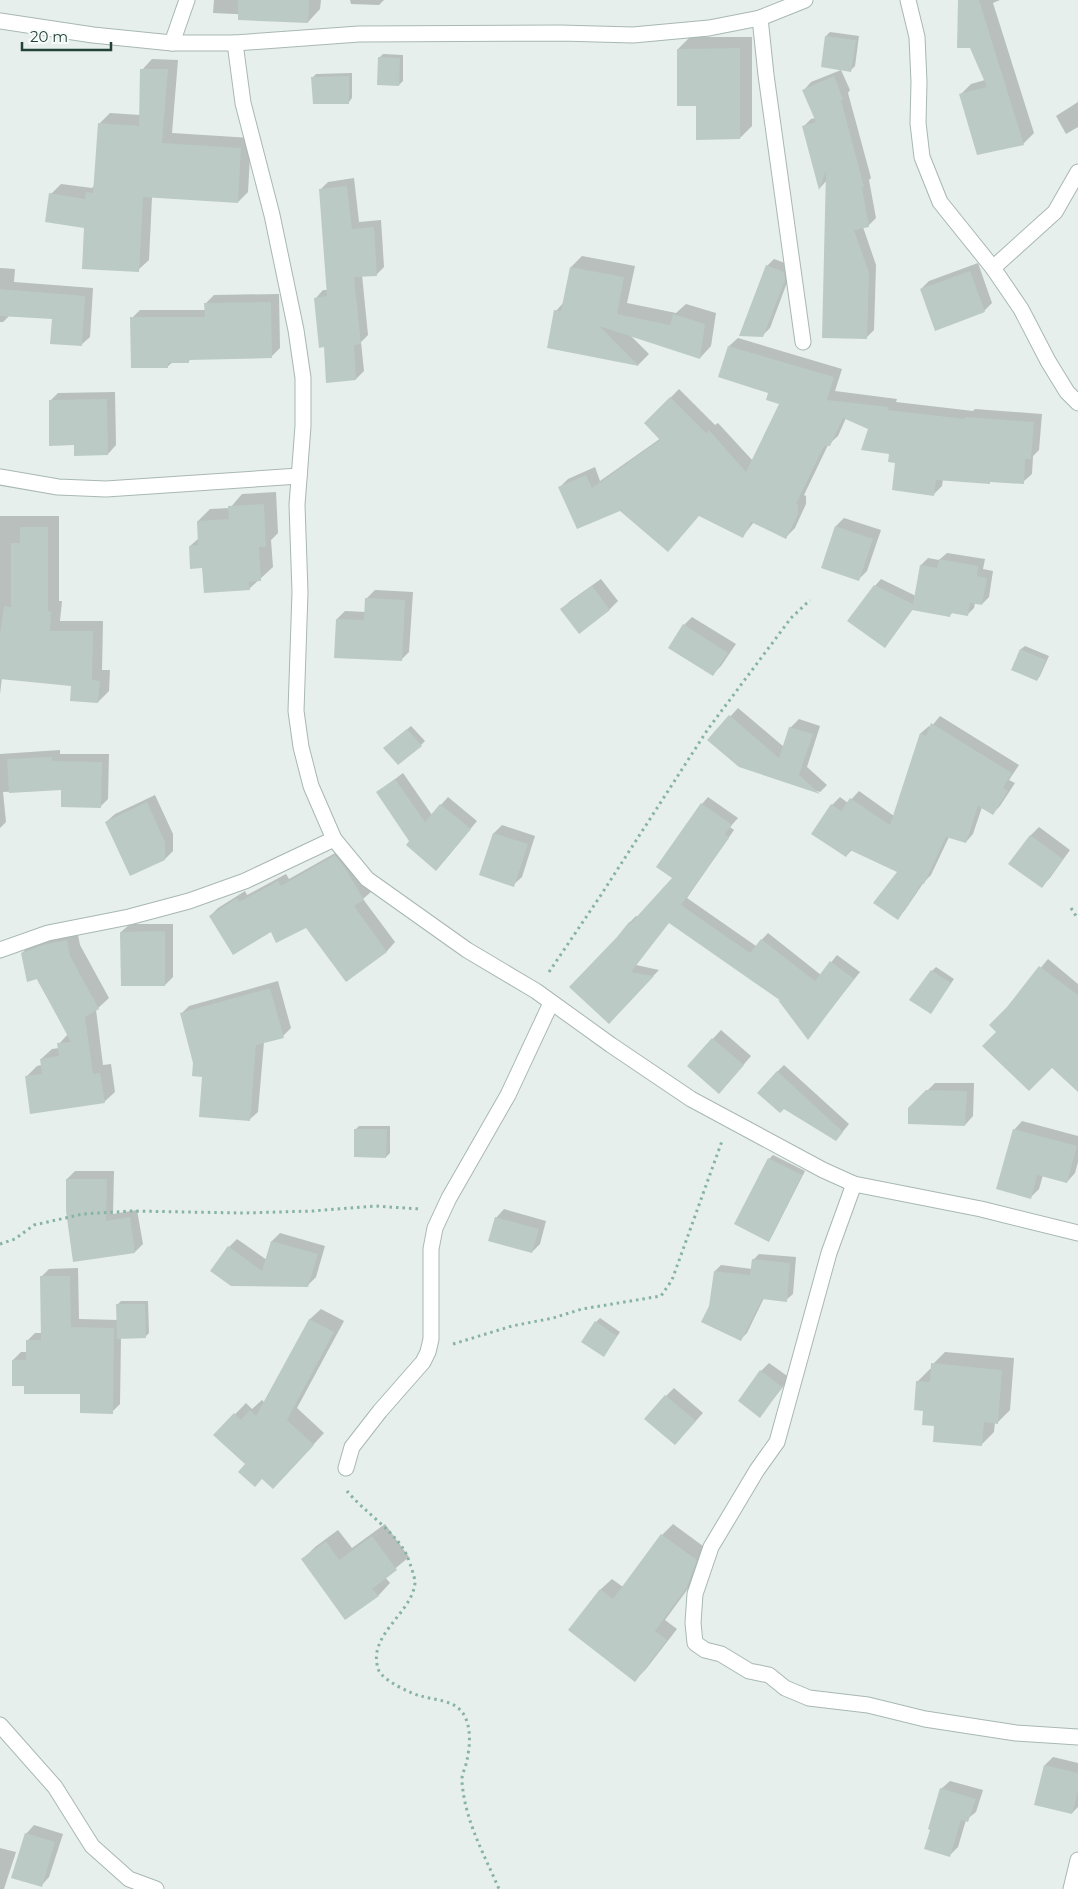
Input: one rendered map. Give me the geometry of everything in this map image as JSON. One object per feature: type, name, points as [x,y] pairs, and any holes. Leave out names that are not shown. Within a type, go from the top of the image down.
[{"type":"street","points":[[172,43],[187,0]]},
{"type":"street","points":[[0,21],[93,35],[172,43],[235,43],[359,34],[560,33],[633,35],[709,28],[760,18],[805,0]]},
{"type":"street","points":[[908,0],[917,37],[918,123],[922,157],[940,202],[993,268],[1021,309],[1048,361],[1067,392],[1078,402]]},
{"type":"street","points":[[760,18],[803,342]]},
{"type":"street","points":[[235,43],[243,102],[272,215],[296,330],[303,378],[303,426],[298,505],[300,592],[296,711],[301,747],[311,786],[334,839],[367,879],[467,950],[536,991],[691,1099],[823,1170],[854,1184],[982,1209],[1078,1233]]},
{"type":"street","points":[[993,268],[1055,212],[1078,172]]},
{"type":"street","points":[[0,477],[58,488],[106,489],[300,476]]},
{"type":"street","points":[[0,950],[48,933],[129,917],[189,901],[245,881],[334,839]]},
{"type":"street","points":[[346,1468],[352,1446],[423,1362],[428,1352],[431,1339],[431,1249],[435,1228],[443,1210],[508,1095],[551,1003]]},
{"type":"street","points":[[854,1184],[829,1253],[777,1442],[757,1470],[711,1547],[696,1594],[693,1623],[696,1643],[705,1650],[721,1654],[749,1671],[769,1675],[785,1688],[810,1698],[868,1705],[925,1719],[1016,1733],[1078,1737]]},
{"type":"street","points":[[0,1726],[55,1787],[92,1846],[129,1879],[156,1889]]},
{"type":"street","points":[[1074,1883],[1078,1860]]},
{"type":"path","points":[[536,991],[599,898],[708,729],[791,618],[810,600]]},
{"type":"path","points":[[1071,908],[1078,919]]},
{"type":"path","points":[[428,1352],[512,1326],[553,1318],[582,1309],[661,1296],[672,1280],[691,1222],[729,1120]]},
{"type":"path","points":[[0,1244],[15,1239],[34,1225],[83,1214],[131,1211],[313,1211],[375,1206],[443,1210]]},
{"type":"path","points":[[346,1468],[347,1491],[394,1538],[408,1556],[415,1583],[407,1603],[384,1634],[377,1660],[380,1673],[388,1680],[418,1696],[448,1702],[462,1712],[470,1732],[467,1760],[462,1780],[468,1818],[498,1889]]},
{"type":"building","points":[[238,0],[309,0],[308,23],[238,20]]},
{"type":"building","points":[[958,0],[979,0],[1024,145],[977,155],[959,94],[987,87],[970,48],[957,48]]},
{"type":"building","points":[[825,36],[856,40],[851,72],[821,67]]},
{"type":"building","points":[[740,48],[740,139],[696,140],[696,106],[677,106],[677,49]]},
{"type":"building","points":[[378,57],[400,58],[399,86],[377,85]]},
{"type":"building","points":[[140,69],[168,69],[162,143],[241,148],[238,203],[143,197],[139,272],[82,269],[84,228],[45,222],[49,193],[85,199],[86,192],[93,193],[98,123],[139,126]]},
{"type":"building","points":[[349,76],[349,104],[313,104],[311,77]]},
{"type":"building","points":[[834,76],[843,99],[841,100],[864,187],[862,187],[869,227],[854,230],[869,273],[867,339],[822,338],[826,171],[819,190],[802,126],[816,122],[802,90]]},
{"type":"building","points":[[347,186],[352,229],[374,227],[377,276],[354,277],[361,344],[354,345],[356,380],[326,383],[324,347],[319,348],[314,298],[327,296],[319,189]]},
{"type":"building","points":[[766,265],[784,272],[785,280],[763,337],[739,336]]},
{"type":"building","points":[[570,267],[624,277],[617,314],[670,325],[673,314],[705,324],[700,359],[599,326],[639,366],[547,348],[554,310],[561,311]]},
{"type":"building","points":[[970,271],[985,312],[935,331],[920,289]]},
{"type":"building","points":[[0,289],[85,296],[82,346],[50,344],[52,319],[0,316]]},
{"type":"building","points":[[271,302],[272,358],[189,360],[189,363],[168,363],[168,368],[131,368],[130,317],[205,317],[204,303]]},
{"type":"building","points":[[728,346],[834,377],[827,400],[889,407],[888,410],[965,419],[965,417],[1034,422],[1031,459],[1025,459],[1024,484],[990,482],[990,484],[936,480],[934,496],[892,490],[895,463],[888,462],[889,454],[861,450],[868,429],[843,418],[830,446],[824,446],[796,504],[798,504],[798,514],[786,539],[751,522],[743,538],[699,516],[668,552],[620,511],[577,529],[558,487],[586,475],[592,488],[660,440],[644,423],[670,397],[706,433],[709,430],[746,472],[779,404],[766,400],[768,393],[718,377]]},
{"type":"building","points":[[107,399],[108,455],[74,456],[74,445],[49,446],[49,400]]},
{"type":"building","points":[[264,504],[266,547],[259,547],[261,581],[249,582],[250,590],[204,593],[202,568],[190,569],[189,546],[198,545],[197,521],[229,519],[228,506]]},
{"type":"building","points":[[835,526],[873,539],[859,581],[821,568]]},
{"type":"building","points":[[20,527],[48,527],[48,611],[51,612],[50,631],[93,631],[92,680],[100,681],[98,703],[70,701],[71,686],[0,679],[0,635],[4,606],[11,607],[11,543],[20,543]]},
{"type":"building","points":[[939,559],[978,566],[977,576],[987,578],[982,605],[970,603],[968,616],[951,613],[950,617],[912,610],[885,648],[847,621],[874,585],[913,604],[920,565],[937,568]]},
{"type":"building","points":[[592,586],[610,610],[579,634],[560,609]]},
{"type":"building","points":[[365,598],[405,600],[402,661],[334,658],[336,619],[364,620]]},
{"type":"building","points":[[683,624],[728,653],[713,676],[668,648]]},
{"type":"building","points":[[1020,649],[1046,660],[1037,681],[1011,670]]},
{"type":"building","points":[[729,715],[779,758],[789,727],[813,734],[799,775],[820,794],[739,767],[707,740]]},
{"type":"building","points":[[931,723],[1012,773],[1003,788],[1008,791],[993,815],[978,806],[966,843],[946,837],[924,884],[922,883],[898,920],[873,903],[897,872],[850,850],[846,857],[811,834],[831,804],[841,811],[850,798],[890,825],[920,733],[926,736]]},
{"type":"building","points":[[407,729],[422,746],[398,765],[383,748]]},
{"type":"building","points":[[52,757],[52,761],[102,762],[101,808],[61,807],[61,790],[9,793],[7,759]]},
{"type":"building","points":[[395,779],[425,822],[440,804],[471,829],[436,871],[406,845],[409,841],[376,792]]},
{"type":"building","points":[[147,802],[165,842],[165,860],[130,876],[105,822]]},
{"type":"building","points":[[701,803],[732,825],[725,834],[729,838],[681,905],[750,953],[761,939],[815,981],[830,961],[854,979],[808,1040],[778,1000],[781,1001],[669,923],[631,972],[654,976],[609,1024],[569,987],[672,878],[656,867]]},
{"type":"building","points":[[493,833],[528,844],[514,887],[479,875]]},
{"type":"building","points":[[1030,835],[1063,859],[1042,888],[1008,864]]},
{"type":"building","points":[[335,855],[364,900],[354,906],[387,952],[346,982],[306,928],[276,943],[271,932],[233,955],[209,916],[237,898],[239,902],[278,881],[281,886]]},
{"type":"building","points":[[165,931],[165,986],[121,986],[120,932]]},
{"type":"building","points":[[67,940],[70,956],[99,1009],[85,1017],[93,1074],[100,1073],[105,1103],[30,1114],[25,1076],[42,1074],[40,1059],[59,1056],[57,1043],[71,1042],[37,979],[27,982],[21,953],[43,945]]},
{"type":"building","points":[[1039,966],[1078,995],[1078,1092],[1052,1068],[1029,1091],[982,1046],[996,1032],[989,1025],[1007,1007]]},
{"type":"building","points":[[931,970],[951,983],[931,1014],[909,1000]]},
{"type":"building","points":[[270,988],[284,1038],[256,1045],[250,1121],[199,1117],[202,1077],[192,1076],[193,1063],[180,1013]]},
{"type":"building","points":[[712,1038],[744,1065],[719,1094],[687,1066]]},
{"type":"building","points":[[777,1071],[843,1132],[836,1141],[784,1109],[780,1113],[757,1093]]},
{"type":"building","points":[[926,1090],[967,1091],[965,1126],[908,1124],[908,1108]]},
{"type":"building","points":[[354,1129],[387,1129],[386,1158],[354,1157]]},
{"type":"building","points":[[1013,1129],[1077,1146],[1067,1183],[1037,1175],[1031,1199],[996,1189]]},
{"type":"building","points":[[768,1158],[802,1175],[769,1242],[734,1224]]},
{"type":"building","points":[[66,1179],[107,1179],[106,1221],[130,1217],[135,1253],[73,1262],[66,1211]]},
{"type":"building","points":[[495,1217],[539,1229],[532,1253],[488,1241]]},
{"type":"building","points":[[271,1241],[318,1254],[308,1287],[231,1286],[210,1271],[228,1246],[262,1271]]},
{"type":"building","points":[[752,1259],[790,1263],[787,1302],[762,1299],[741,1341],[701,1322],[709,1306],[714,1271],[750,1275]]},
{"type":"building","points":[[40,1276],[70,1276],[71,1327],[114,1328],[113,1414],[80,1413],[80,1394],[24,1394],[24,1386],[12,1386],[12,1360],[26,1360],[26,1340],[41,1340]]},
{"type":"building","points":[[116,1304],[145,1304],[146,1338],[117,1339]]},
{"type":"building","points":[[309,1319],[334,1332],[287,1420],[314,1445],[273,1489],[262,1479],[255,1487],[238,1472],[245,1464],[213,1435],[234,1413],[241,1420],[250,1410],[256,1416]]},
{"type":"building","points":[[595,1321],[617,1336],[604,1357],[581,1342]]},
{"type":"building","points":[[931,1363],[1002,1370],[998,1424],[984,1422],[982,1446],[933,1442],[934,1426],[922,1425],[923,1411],[914,1410],[916,1381],[930,1382]]},
{"type":"building","points":[[760,1370],[782,1387],[760,1418],[738,1401]]},
{"type":"building","points":[[665,1395],[696,1421],[675,1445],[644,1419]]},
{"type":"building","points":[[661,1534],[697,1560],[687,1587],[655,1631],[667,1640],[635,1682],[568,1630],[600,1589],[613,1599]]},
{"type":"building","points":[[372,1536],[397,1570],[372,1589],[379,1596],[345,1620],[301,1559],[326,1541],[339,1560]]},
{"type":"building","points":[[1044,1765],[1078,1773],[1078,1791],[1072,1814],[1034,1805]]},
{"type":"building","points":[[940,1788],[976,1799],[968,1822],[961,1820],[950,1857],[924,1849]]},
{"type":"building","points":[[25,1833],[55,1842],[42,1887],[11,1878]]}]
